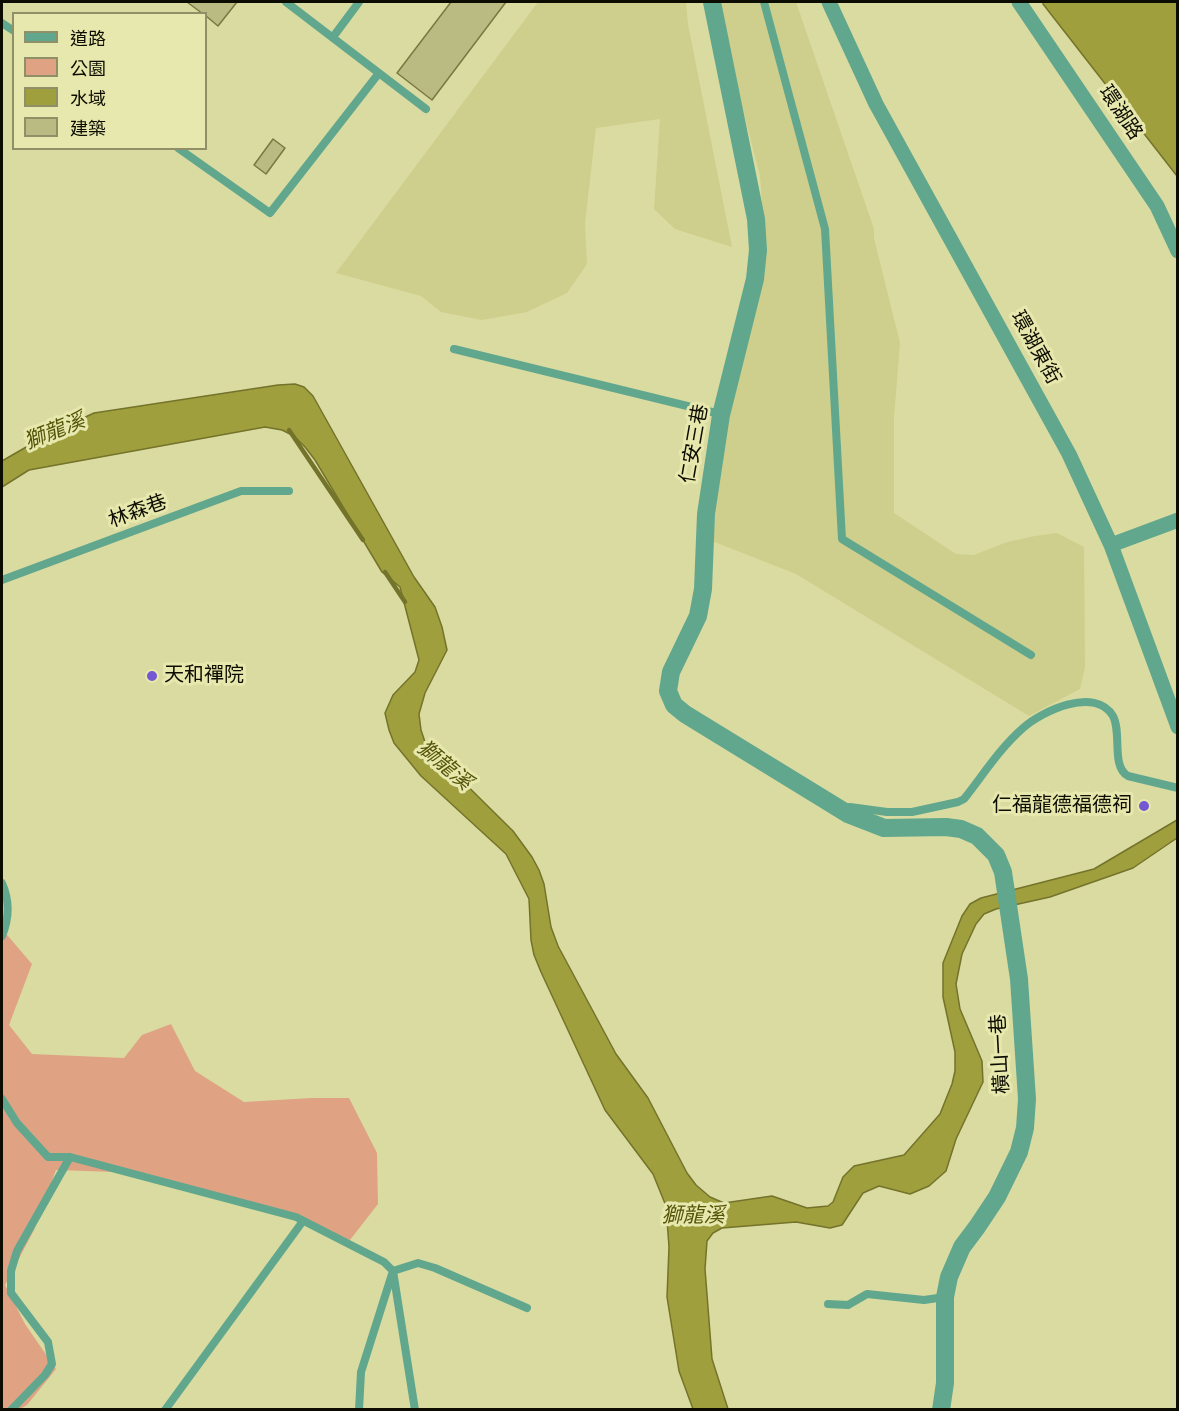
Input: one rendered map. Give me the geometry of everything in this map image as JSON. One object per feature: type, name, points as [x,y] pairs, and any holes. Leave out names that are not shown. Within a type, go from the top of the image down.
[{"type":"street","name":"仁安三巷","points":[[712,2],[756,219],[758,250],[755,279],[722,415],[706,514],[703,589],[698,616],[671,672],[668,691],[674,705],[685,714],[833,805]]},
{"type":"street","name":"環湖東街","points":[[829,2],[876,104],[1069,454],[1111,545],[1178,727]]},
{"type":"street","name":"環湖路","points":[[1020,2],[1157,206],[1178,251]]},
{"type":"street","points":[[1111,545],[1178,520]]},
{"type":"street","name":"橫山一巷","points":[[833,805],[848,814],[884,828],[946,827],[961,829],[977,836],[996,855],[1003,872],[1019,978],[1027,1099],[1025,1128],[1019,1152],[996,1197],[962,1247],[949,1277],[945,1297],[945,1383],[941,1410]]},
{"type":"lane","points":[[286,2],[426,108]]},
{"type":"lane","points":[[333,37],[359,2]]},
{"type":"lane","points":[[764,2],[825,229],[842,538],[1031,655]]},
{"type":"lane","points":[[181,150],[270,213],[379,73]]},
{"type":"lane","points":[[454,349],[722,415]]},
{"type":"lane","name":"林森巷","points":[[2,580],[241,491],[289,491]]},
{"type":"lane","points":[[833,805],[887,812],[912,812],[958,802],[964,799],[1002,750],[1024,727],[1044,714],[1075,702],[1088,701],[1106,708],[1113,717],[1122,773],[1178,788]]},
{"type":"lane","points":[[2,883],[8,912],[2,936]]},
{"type":"lane","points":[[2,1099],[17,1124],[48,1157],[70,1158],[303,1221],[384,1262],[393,1270],[415,1410]]},
{"type":"lane","points":[[11,1410],[45,1375],[52,1364],[48,1342],[11,1293],[11,1271],[17,1251],[70,1158]]},
{"type":"lane","points":[[165,1410],[303,1221]]},
{"type":"lane","points":[[393,1270],[417,1263],[435,1268],[527,1308]]},
{"type":"lane","points":[[359,1410],[361,1372],[393,1270]]},
{"type":"lane","points":[[828,1304],[848,1305],[867,1294],[924,1300],[945,1297]]},
{"type":"shaded area","points":[[538,2],[686,2],[688,24],[732,247],[675,229],[654,209],[660,119],[596,128],[585,223],[587,264],[567,293],[527,312],[482,320],[441,312],[421,296],[336,273]]},
{"type":"shaded area","points":[[720,2],[796,2],[874,229],[874,238],[900,343],[894,417],[894,513],[956,554],[974,555],[1007,542],[1057,533],[1084,547],[1085,667],[1080,689],[1029,716],[796,574],[712,541],[727,417],[739,361],[759,298],[765,247],[760,176],[723,33]]},
{"type":"green space","points":[[2,929],[32,964],[9,1025],[32,1054],[124,1058],[142,1035],[171,1024],[195,1071],[244,1102],[349,1098],[377,1153],[378,1204],[350,1240],[248,1203],[145,1173],[56,1170],[34,1230],[5,1285],[25,1324],[56,1369],[27,1405],[20,1409],[2,1410]]},
{"type":"water","points":[[1043,2],[1177,2],[1177,176],[1043,4]]},
{"type":"water","name":"獅龍溪","points":[[295,384],[304,387],[313,396],[414,577],[435,607],[447,650],[425,693],[419,714],[426,745],[513,831],[532,857],[544,884],[551,927],[558,946],[616,1054],[648,1098],[687,1173],[696,1185],[710,1197],[724,1203],[772,1196],[807,1208],[828,1206],[833,1202],[843,1177],[854,1166],[904,1155],[940,1114],[952,1084],[955,1052],[943,997],[943,963],[962,916],[970,904],[981,898],[1094,869],[1177,820],[1177,838],[1133,868],[1050,897],[996,909],[984,914],[976,924],[962,954],[956,984],[960,1009],[982,1061],[983,1082],[956,1139],[946,1171],[929,1186],[910,1194],[879,1186],[863,1193],[842,1225],[830,1228],[796,1222],[722,1228],[713,1233],[707,1241],[705,1269],[712,1359],[728,1409],[693,1409],[679,1371],[667,1297],[669,1247],[666,1206],[653,1174],[605,1110],[541,972],[531,940],[529,899],[506,854],[421,776],[394,743],[385,713],[393,695],[415,672],[419,660],[400,587],[382,572],[305,447],[294,436],[282,430],[265,427],[29,470],[2,487],[2,461],[47,435],[94,413]]},
{"type":"building","points":[[187,2],[237,2],[218,26],[207,17],[207,12],[200,12]]},
{"type":"building","points":[[451,2],[506,2],[432,100],[397,73]]},
{"type":"building","points":[[273,139],[285,148],[266,174],[254,165]]},
{"type":"waterway","name":"獅龍溪","points":[[289,430],[363,540]]},
{"type":"waterway","name":"獅龍溪","points":[[385,572],[405,602]]},
{"type":"place","name":"天和禪院","points":[[152,676]]},
{"type":"place","name":"仁福龍德福德祠","points":[[1144,806]]}]
